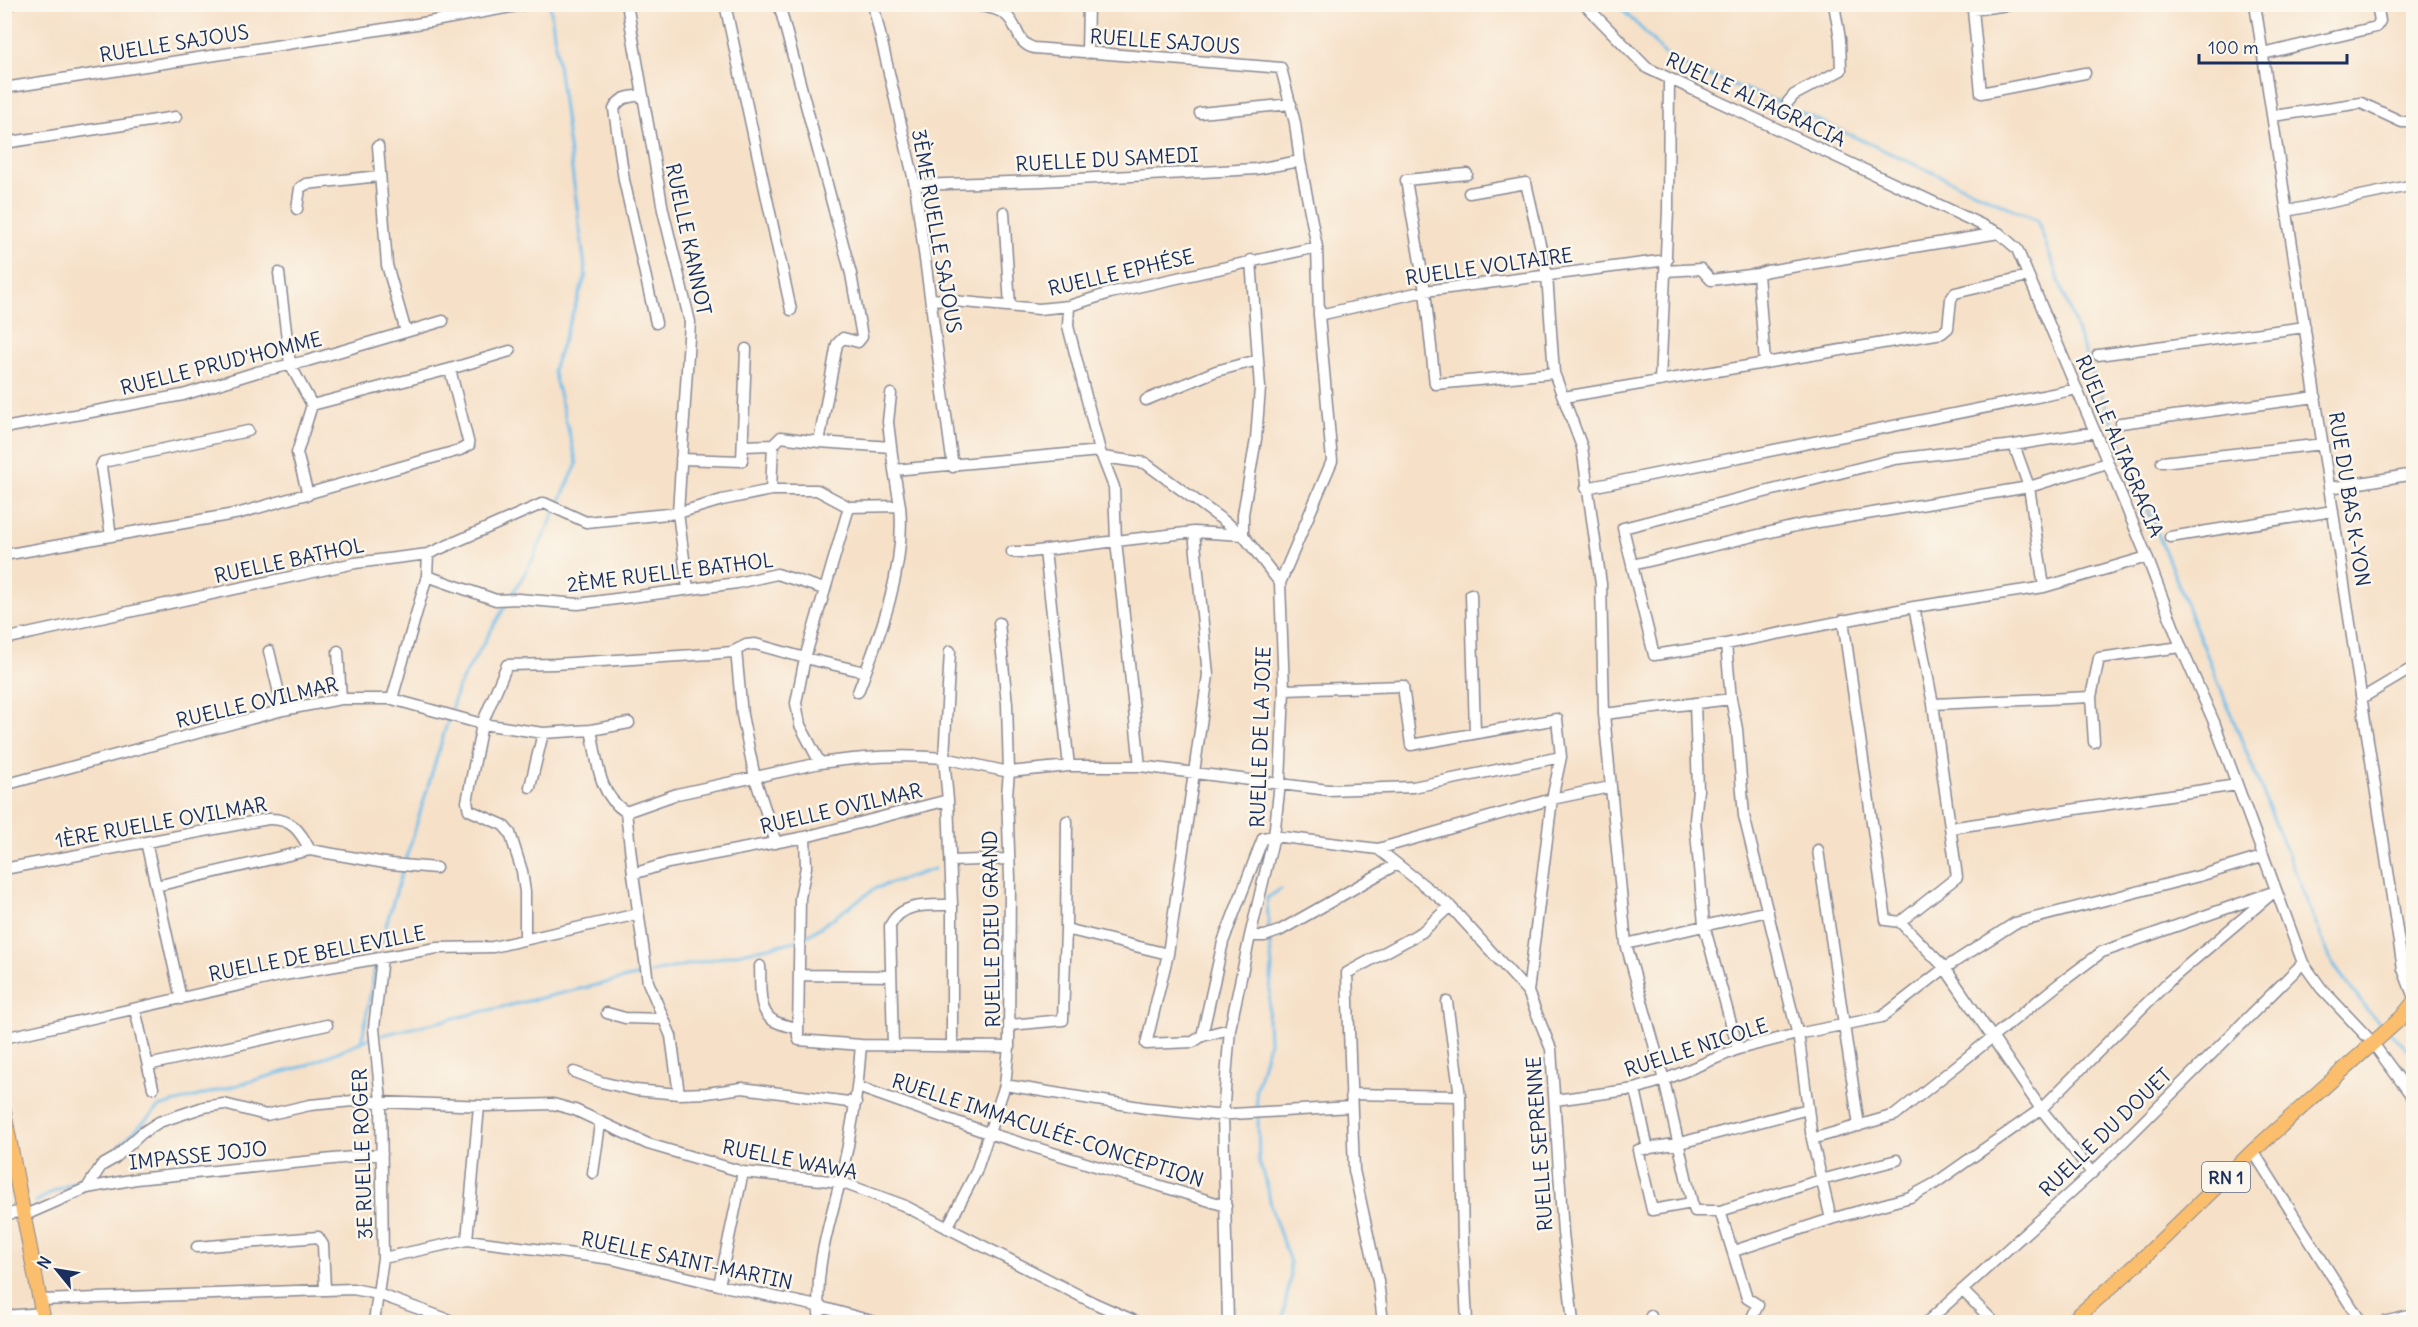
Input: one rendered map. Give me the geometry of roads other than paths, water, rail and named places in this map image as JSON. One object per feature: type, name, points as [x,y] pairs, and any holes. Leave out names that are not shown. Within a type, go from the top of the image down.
[{"type":"main road","name":"RN 1","points":[[2071,1323],[2136,1265],[2253,1151],[2401,1018],[2414,1000]]},
{"type":"main road","points":[[4,1112],[22,1214],[43,1312]]},
{"type":"street","points":[[4,5],[11,4]]},
{"type":"street","name":"RUELLE SAJOUS","points":[[4,88],[429,22],[527,4]]},
{"type":"street","name":"RUELLE KANNOT","points":[[627,4],[663,210],[690,322],[678,513],[688,590]]},
{"type":"street","points":[[725,4],[791,310]]},
{"type":"street","points":[[779,4],[851,274],[862,338],[858,342],[843,338],[837,344],[819,442]]},
{"type":"street","name":"3ÈME RUELLE SAJOUS","points":[[873,4],[915,185],[953,466]]},
{"type":"street","name":"RUELLE SAJOUS","points":[[970,4],[996,10],[1009,17],[1026,46],[1281,68],[1291,104],[1300,161]]},
{"type":"street","points":[[1087,53],[1088,4]]},
{"type":"street","name":"RUELLE ALTAGRACIA","points":[[1584,4],[1640,62],[1669,79],[1999,233],[2017,249],[2214,722],[2303,963],[2321,988],[2377,1038],[2414,1099]]},
{"type":"street","points":[[1788,102],[1794,95],[1841,70],[1840,39],[1834,4]]},
{"type":"street","points":[[2014,4],[1973,7],[1981,93],[2085,73]]},
{"type":"street","name":"RUE DU BAS K-YON","points":[[2255,4],[2403,969],[2414,1000]]},
{"type":"street","points":[[2263,54],[2376,27],[2380,21],[2377,4]]},
{"type":"street","points":[[1660,381],[1666,265],[1669,79]]},
{"type":"street","points":[[643,95],[617,101],[614,108],[624,180],[656,323]]},
{"type":"street","points":[[2272,116],[2361,103],[2402,122],[2414,122]]},
{"type":"street","points":[[1200,113],[1291,104]]},
{"type":"street","points":[[4,143],[176,117]]},
{"type":"street","points":[[378,146],[387,265],[406,332]]},
{"type":"street","name":"RUELLE DU SAMEDI","points":[[915,185],[1042,181],[1256,169],[1300,161]]},
{"type":"street","name":"RUELLE DE LA JOIE","points":[[1228,1323],[1223,1115],[1230,1029],[1274,836],[1280,783],[1284,690],[1280,583],[1332,462],[1319,315],[1317,247],[1300,161]]},
{"type":"street","points":[[1467,174],[1406,180],[1425,291],[1435,384],[1554,373]]},
{"type":"street","points":[[297,209],[300,188],[306,184],[379,176]]},
{"type":"street","points":[[1469,193],[1526,183],[1547,275],[1554,373],[1582,447],[1601,584],[1604,714],[1626,944],[1664,1080],[1695,1211],[1720,1210],[1897,1160]]},
{"type":"street","points":[[2287,211],[2414,185]]},
{"type":"street","points":[[1004,213],[1010,306]]},
{"type":"street","points":[[1766,363],[1758,274],[1999,233]]},
{"type":"street","name":"RUELLE EPHÉSE","points":[[932,299],[1039,309],[1069,306],[1110,292],[1317,247]]},
{"type":"street","points":[[1243,535],[1243,514],[1256,439],[1260,388],[1251,261]]},
{"type":"street","name":"RUELLE VOLTAIRE","points":[[1319,315],[1425,291],[1547,275],[1666,265],[1701,269],[1711,280],[1758,274]]},
{"type":"street","points":[[279,273],[290,364],[312,405],[297,453],[308,495]]},
{"type":"street","points":[[1564,398],[1942,333],[1948,328],[1951,299],[1954,293],[2028,276]]},
{"type":"street","points":[[1069,306],[1068,326],[1102,454],[1114,487],[1116,541],[1140,766]]},
{"type":"street","name":"RUELLE PRUD'HOMME","points":[[4,428],[183,395],[257,372],[443,321]]},
{"type":"street","points":[[2098,355],[2305,327]]},
{"type":"street","points":[[681,459],[742,461],[746,349]]},
{"type":"street","points":[[312,405],[510,351]]},
{"type":"street","points":[[1146,400],[1216,370],[1258,360]]},
{"type":"street","points":[[4,555],[240,513],[460,450],[469,445],[450,369]]},
{"type":"street","points":[[1586,488],[2077,389]]},
{"type":"street","points":[[858,692],[880,632],[902,543],[900,506],[888,422],[891,394]]},
{"type":"street","points":[[2121,423],[2316,397]]},
{"type":"street","points":[[111,536],[101,467],[103,462],[248,431]]},
{"type":"street","points":[[2095,432],[2014,445],[1895,459],[1623,528],[1654,655],[1726,644],[1914,606],[2044,587],[2147,557]]},
{"type":"street","points":[[771,490],[773,445],[781,437],[891,447]]},
{"type":"street","points":[[2162,462],[2323,444]]},
{"type":"street","points":[[744,446],[773,445]]},
{"type":"street","points":[[2014,445],[2029,487],[2044,587]]},
{"type":"street","points":[[894,470],[1102,454],[1145,463],[1243,535],[1280,583]]},
{"type":"street","points":[[1632,565],[1800,525],[2029,487],[2107,463]]},
{"type":"street","points":[[2330,488],[2414,474]]},
{"type":"street","name":"RUELLE BATHOL","points":[[4,639],[355,563],[428,554],[544,502],[586,522],[678,513],[722,500],[771,490],[818,490],[849,507]]},
{"type":"street","points":[[820,763],[800,725],[796,703],[805,658],[849,507],[900,506]]},
{"type":"street","points":[[2170,537],[2333,511]]},
{"type":"street","points":[[1012,552],[1044,551],[1194,532],[1243,535]]},
{"type":"street","points":[[1194,532],[1208,675],[1168,954],[1146,1044],[1193,1042],[1202,1036],[1230,1029]]},
{"type":"street","points":[[1044,551],[1069,765]]},
{"type":"street","points":[[392,699],[427,576],[428,554]]},
{"type":"street","name":"2ÈME RUELLE BATHOL","points":[[427,576],[496,600],[518,599],[578,604],[737,583],[777,574],[824,589]]},
{"type":"street","points":[[1471,594],[1475,732]]},
{"type":"street","points":[[1900,922],[1957,878],[1934,704],[1914,606]]},
{"type":"street","points":[[1844,620],[1886,920],[1900,922],[1945,968],[2041,1109],[2092,1173]]},
{"type":"street","name":"RUELLE DIEU GRAND","points":[[947,1228],[976,1172],[1005,1085],[1009,1047],[1007,795],[1009,772],[1007,704],[999,622]]},
{"type":"street","points":[[525,939],[524,881],[510,833],[503,825],[469,810],[467,802],[482,724],[509,665],[555,664],[736,650],[755,644],[865,672]]},
{"type":"street","points":[[1726,644],[1731,699],[1737,729],[1744,816],[1797,1034],[1812,1139],[1831,1219]]},
{"type":"street","points":[[2094,742],[2091,697],[2099,658],[2181,647]]},
{"type":"street","points":[[736,650],[742,715],[755,778],[776,843]]},
{"type":"street","points":[[269,651],[284,710]]},
{"type":"street","points":[[339,651],[341,699]]},
{"type":"street","name":"RUELLE OVILMAR","points":[[633,874],[668,863],[806,837],[948,800],[944,758],[950,651]]},
{"type":"street","points":[[2362,698],[2414,667]]},
{"type":"street","points":[[1284,690],[1403,686],[1411,745],[1557,719],[1561,757],[1552,799],[1528,992]]},
{"type":"street","points":[[1934,704],[2091,697]]},
{"type":"street","name":"RUELLE OVILMAR","points":[[4,785],[284,710],[341,699],[392,699],[482,724],[543,733],[591,730],[629,723]]},
{"type":"street","points":[[1604,714],[1731,699]]},
{"type":"street","points":[[1695,704],[1698,790],[1695,820],[1704,925],[1738,1049]]},
{"type":"street","points":[[591,730],[604,790],[609,799],[626,812],[648,982],[671,1036],[679,1094]]},
{"type":"street","points":[[530,786],[543,733]]},
{"type":"street","points":[[626,812],[677,794],[820,763],[876,756],[907,755],[944,758],[1009,772],[1069,765],[1140,766],[1328,790],[1413,787],[1561,757]]},
{"type":"street","points":[[1950,828],[2237,785]]},
{"type":"street","points":[[1202,1036],[1223,942],[1263,838],[1274,836],[1378,849],[1552,799],[1610,786]]},
{"type":"street","points":[[948,800],[952,905],[952,1046]]},
{"type":"street","name":"1ÈRE RUELLE OVILMAR","points":[[4,868],[277,819],[294,825],[310,850]]},
{"type":"street","points":[[1010,1025],[1063,1020],[1067,821]]},
{"type":"street","points":[[806,837],[807,867],[800,898],[798,1036],[804,1041],[861,1045],[1009,1047]]},
{"type":"street","points":[[146,842],[181,999]]},
{"type":"street","name":"RUELLE SEPRENNE","points":[[1378,849],[1450,906],[1528,992],[1551,1049],[1563,1233],[1573,1323]]},
{"type":"street","points":[[156,886],[310,850],[391,864],[436,868]]},
{"type":"street","points":[[1818,850],[1859,1126]]},
{"type":"street","points":[[1945,968],[2014,922],[2262,857]]},
{"type":"street","points":[[951,861],[1009,859]]},
{"type":"street","points":[[1250,936],[1265,936],[1279,931],[1397,864]]},
{"type":"street","points":[[1812,1139],[1895,1115],[2102,952],[2276,891]]},
{"type":"street","points":[[1734,1251],[1831,1219],[1910,1197],[1934,1184],[2041,1109],[2168,982],[2276,891]]},
{"type":"street","points":[[892,1045],[890,926],[893,919],[899,913],[918,905],[952,905]]},
{"type":"street","points":[[1383,1323],[1378,1281],[1354,1170],[1347,973],[1422,932],[1450,906]]},
{"type":"street","points":[[1626,944],[1768,911]]},
{"type":"street","name":"RUELLE DE BELLEVILLE","points":[[4,1038],[284,975],[437,948],[493,947],[638,914]]},
{"type":"street","points":[[1066,929],[1168,954]]},
{"type":"street","name":"3E RUELLE ROGER","points":[[374,1323],[383,1258],[381,1101],[374,1028],[378,958]]},
{"type":"street","name":"RUELLE DU DOUET","points":[[1927,1323],[2092,1173],[2303,963]]},
{"type":"street","points":[[760,966],[763,1006],[766,1014],[773,1021],[798,1029]]},
{"type":"street","name":"RUELLE NICOLE","points":[[1555,1100],[1635,1089],[1664,1080],[1738,1049],[1797,1034],[1882,1017],[1945,968]]},
{"type":"street","points":[[799,975],[891,976]]},
{"type":"street","points":[[1447,1002],[1460,1096],[1462,1241],[1467,1323]]},
{"type":"street","points":[[135,1009],[153,1088]]},
{"type":"street","points":[[606,1013],[625,1018],[664,1019]]},
{"type":"street","points":[[148,1065],[327,1025]]},
{"type":"street","points":[[820,1323],[817,1306],[822,1256],[856,1103],[861,1045]]},
{"type":"street","points":[[574,1072],[600,1082],[635,1090],[679,1094],[742,1088],[856,1103]]},
{"type":"street","points":[[1005,1085],[1146,1108],[1223,1115],[1351,1107]]},
{"type":"street","name":"RUELLE IMMACULÉE-CONCEPTION","points":[[858,1087],[988,1133],[1226,1206]]},
{"type":"street","points":[[1635,1089],[1648,1149]]},
{"type":"street","points":[[1351,1094],[1460,1096]]},
{"type":"street","name":"RUELLE WAWA","points":[[87,1188],[98,1169],[115,1158],[142,1133],[159,1122],[204,1107],[224,1104],[266,1115],[310,1105],[381,1101],[479,1106],[553,1104],[575,1110],[600,1124],[648,1144],[743,1172],[840,1182],[903,1205],[1137,1323]]},
{"type":"street","points":[[467,1240],[479,1106]]},
{"type":"street","points":[[1692,1203],[1652,1210],[1638,1150],[1680,1143],[1808,1109]]},
{"type":"street","points":[[593,1173],[600,1124]]},
{"type":"street","points":[[2253,1151],[2361,1323]]},
{"type":"street","name":"IMPASSE JOJO","points":[[4,1215],[22,1214],[87,1188],[136,1179],[382,1154]]},
{"type":"street","points":[[719,1285],[743,1172]]},
{"type":"street","points":[[1720,1210],[1747,1298],[1758,1305],[1750,1323]]},
{"type":"street","points":[[197,1247],[318,1237],[323,1245],[325,1289]]},
{"type":"street","name":"RUELLE SAINT-MARTIN","points":[[383,1258],[467,1240],[612,1259],[817,1306],[875,1323]]},
{"type":"street","points":[[4,1316],[325,1289],[353,1289],[378,1294],[455,1323]]},
{"type":"street","points":[[1962,1290],[1994,1323]]},
{"type":"street","points":[[2383,1323],[2414,1315]]},
{"type":"waterway","points":[[511,597],[533,559],[577,464],[553,370],[586,275],[550,4]]},
{"type":"waterway","points":[[1616,4],[1671,61],[1778,102],[2037,220],[2091,369],[2332,963],[2367,1010],[2384,1027]]},
{"type":"waterway","points":[[377,955],[458,687],[507,603]]},
{"type":"waterway","points":[[802,940],[876,888],[934,869]]},
{"type":"waterway","points":[[1269,931],[1267,898],[1281,889]]},
{"type":"waterway","points":[[1257,1108],[1256,1090],[1269,1042],[1268,1019],[1272,966],[1269,937]]},
{"type":"waterway","points":[[650,973],[796,941]]},
{"type":"waterway","points":[[362,1040],[376,962]]},
{"type":"waterway","points":[[382,1035],[644,974]]},
{"type":"waterway","points":[[2391,1033],[2414,1056]]},
{"type":"waterway","points":[[110,1155],[159,1107],[305,1066],[370,1038]]},
{"type":"waterway","points":[[1258,1115],[1259,1162],[1273,1214],[1290,1262],[1290,1278],[1282,1322]]},
{"type":"waterway","points":[[36,1202],[54,1191],[88,1177]]}]
